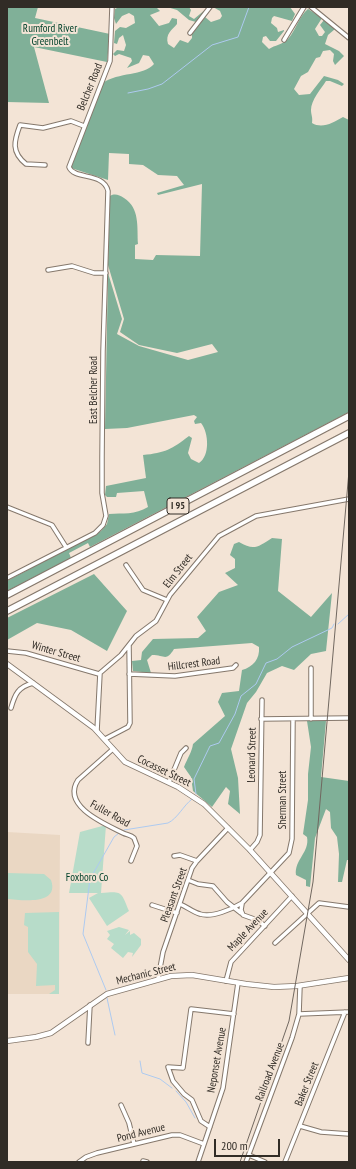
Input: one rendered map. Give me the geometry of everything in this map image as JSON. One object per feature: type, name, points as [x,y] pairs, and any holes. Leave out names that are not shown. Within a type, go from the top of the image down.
[{"type":"highway","name":"I 95","points":[[7,595],[349,416]]},
{"type":"highway","name":"I 95","points":[[7,611],[348,433]]},
{"type":"main road","name":"Cocasset Street","points":[[7,664],[97,731],[129,764],[169,782],[196,797],[250,850],[349,960]]},
{"type":"main road","name":"Mechanic Street","points":[[7,1041],[36,1037],[51,1033],[111,992],[171,976],[188,974],[238,983],[274,987],[300,986],[349,978]]},
{"type":"street","name":"Belcher Road","points":[[70,170],[69,165],[110,61],[112,7]]},
{"type":"street","points":[[190,33],[210,7]]},
{"type":"street","points":[[284,40],[304,7]]},
{"type":"street","points":[[311,7],[349,38]]},
{"type":"street","points":[[44,165],[26,164],[16,154],[14,147],[20,124],[43,128],[71,121],[84,126]]},
{"type":"street","name":"East Belcher Road","points":[[7,578],[98,531],[104,523],[106,517],[102,495],[102,458],[107,188],[101,181],[70,170]]},
{"type":"street","points":[[48,270],[72,266],[94,273],[106,273]]},
{"type":"street","name":"Elm Street","points":[[99,674],[118,658],[136,636],[156,621],[167,600],[209,546],[219,536],[256,516],[271,512],[349,499]]},
{"type":"street","points":[[7,507],[52,525],[66,547]]},
{"type":"street","points":[[126,565],[143,590],[167,600]]},
{"type":"street","points":[[105,739],[128,727],[130,723],[129,646]]},
{"type":"street","name":"Winter Street","points":[[7,651],[26,653],[99,674]]},
{"type":"street","name":"Hillcrest Road","points":[[129,674],[175,676],[234,668],[236,665]]},
{"type":"street","points":[[311,668],[311,719]]},
{"type":"street","points":[[97,731],[99,674]]},
{"type":"street","points":[[11,708],[17,691],[23,686],[33,683]]},
{"type":"street","points":[[261,720],[262,700]]},
{"type":"street","name":"Leonard Street","points":[[250,850],[260,838],[261,720],[349,718]]},
{"type":"street","name":"Sherman Street","points":[[180,904],[202,915],[210,915],[234,907],[242,903],[289,853],[291,848],[293,719]]},
{"type":"street","points":[[169,782],[181,753],[186,748]]},
{"type":"street","name":"Fuller Road","points":[[113,749],[78,780],[74,786],[74,797],[77,803],[84,810],[134,838],[137,846],[130,861]]},
{"type":"street","name":"Pleasant Street","points":[[158,979],[161,957],[188,880],[197,861],[228,828]]},
{"type":"street","points":[[174,856],[180,855],[197,861]]},
{"type":"street","points":[[188,880],[198,884],[214,886],[227,902],[244,916],[257,920],[265,926]]},
{"type":"street","name":"Maple Avenue","points":[[226,981],[231,962],[292,896]]},
{"type":"street","points":[[242,903],[242,913]]},
{"type":"street","points":[[275,943],[319,903],[349,907]]},
{"type":"street","points":[[152,905],[177,914]]},
{"type":"street","points":[[226,910],[242,913]]},
{"type":"street","name":"Neponset Avenue","points":[[198,1162],[224,1087],[238,983]]},
{"type":"street","name":"Railroad Avenue","points":[[246,1162],[267,1103],[287,1056],[299,1014],[300,986]]},
{"type":"street","points":[[88,1042],[90,1005]]},
{"type":"street","points":[[210,1127],[201,1121],[191,1099],[184,1094],[173,1081],[168,1067],[183,1068],[191,1009],[234,1014]]},
{"type":"street","points":[[299,1014],[347,1012]]},
{"type":"street","name":"Baker Street","points":[[285,1162],[347,1012]]},
{"type":"street","points":[[121,1105],[129,1123],[134,1144]]},
{"type":"street","points":[[300,1126],[321,1132],[349,1134]]},
{"type":"street","name":"Pond Avenue","points":[[81,1161],[97,1153],[172,1135],[180,1135],[204,1144]]},
{"type":"street","points":[[249,1155],[265,1162]]},
{"type":"shaded area","points":[[7,832],[60,835],[59,994],[7,994]]},
{"type":"green space","name":"Rumford River Greenbelt","points":[[7,7],[38,7],[35,18],[110,34],[107,62],[34,47],[49,103],[7,102]]},
{"type":"green space","points":[[119,7],[156,7],[160,11],[150,15],[159,26],[169,23],[172,18],[177,19],[177,24],[167,38],[168,44],[174,48],[180,40],[188,43],[192,38],[192,34],[205,17],[211,22],[220,19],[222,16],[220,11],[213,7],[290,7],[295,14],[292,21],[274,16],[272,18],[271,23],[277,28],[278,32],[284,31],[276,41],[270,41],[266,36],[263,37],[262,42],[269,49],[283,43],[288,39],[302,15],[308,9],[322,18],[315,29],[319,36],[322,36],[325,32],[320,25],[324,20],[335,29],[328,35],[325,44],[339,51],[344,56],[335,65],[333,61],[334,54],[330,50],[323,51],[320,57],[316,58],[308,72],[301,76],[294,89],[299,95],[310,94],[324,76],[338,80],[344,84],[342,86],[326,81],[314,99],[311,110],[312,123],[316,125],[328,124],[343,117],[349,120],[349,412],[90,547],[88,543],[69,553],[71,558],[7,591],[7,581],[101,531],[107,524],[109,514],[134,512],[148,507],[144,491],[117,493],[116,497],[107,497],[105,495],[106,486],[146,478],[143,455],[168,450],[189,436],[192,438],[188,453],[191,459],[199,463],[203,460],[207,450],[206,432],[201,423],[195,424],[194,421],[197,417],[194,415],[127,428],[105,429],[108,273],[122,319],[117,334],[139,346],[188,360],[218,352],[212,344],[177,353],[139,345],[120,332],[124,319],[108,265],[110,196],[114,195],[120,196],[129,202],[133,207],[137,218],[138,244],[135,245],[135,259],[153,260],[156,255],[200,256],[202,184],[158,195],[157,193],[184,185],[177,176],[158,175],[143,165],[129,164],[129,154],[109,153],[108,180],[71,168],[103,83],[116,77],[150,68],[154,64],[149,56],[143,55],[139,63],[127,68],[132,61],[131,58],[119,54],[115,56],[113,54],[117,50],[124,51],[126,45],[123,35],[119,38],[117,44],[114,43],[115,31],[120,27],[126,28],[135,23],[134,16],[129,13],[122,16],[116,24],[114,18],[115,9]]},
{"type":"green space","points":[[167,7],[189,7],[191,10],[189,16],[194,19],[206,9],[196,22],[189,20],[177,10]]},
{"type":"green space","points":[[272,538],[282,539],[278,591],[311,617],[332,593],[326,651],[311,654],[294,670],[282,666],[267,673],[256,692],[247,703],[231,749],[238,778],[240,814],[228,804],[230,791],[226,787],[212,807],[193,791],[191,777],[184,767],[191,753],[193,744],[225,716],[218,702],[222,693],[239,691],[242,670],[255,662],[259,647],[252,643],[174,649],[167,657],[152,655],[147,660],[151,673],[133,671],[132,661],[141,660],[142,652],[153,639],[198,638],[206,631],[197,617],[219,592],[238,585],[225,573],[235,568],[235,559],[230,555],[234,544],[239,542],[244,545],[256,547]]},
{"type":"green space","points":[[94,574],[127,611],[107,651],[71,630],[37,623],[7,640],[7,618]]},
{"type":"green space","points":[[307,721],[326,721],[321,777],[349,781],[349,860],[347,860],[342,882],[338,882],[339,854],[337,837],[331,828],[330,812],[326,809],[315,838],[310,887],[306,886],[306,880],[296,875],[297,865],[304,852],[307,842],[307,837],[303,834],[308,800],[308,774],[311,747]]},
{"type":"green space","name":"Foxboro Co","points":[[106,825],[101,893],[113,892],[120,894],[129,911],[107,926],[89,898],[98,893],[69,893],[80,832]]},
{"type":"green space","points":[[7,873],[44,874],[51,880],[52,888],[50,894],[45,898],[38,900],[7,899]]},
{"type":"green space","points":[[59,912],[59,994],[49,994],[55,990],[55,985],[36,986],[37,964],[28,952],[28,927],[24,925],[25,913]]},
{"type":"green space","points":[[119,927],[129,930],[125,935],[130,931],[130,935],[134,933],[141,939],[141,945],[132,957],[133,953],[128,952],[123,958],[111,948],[114,944],[107,939],[110,935],[107,931]]},
{"type":"waterway","points":[[128,93],[148,89],[162,84],[212,45],[238,37],[249,7]]},
{"type":"waterway","points":[[338,624],[349,614]]},
{"type":"waterway","points":[[196,794],[194,779],[210,746],[219,743],[235,714],[241,696],[256,684],[266,663],[277,659],[292,647],[332,628],[334,624]]},
{"type":"waterway","points":[[124,830],[168,823],[172,821],[192,799]]},
{"type":"waterway","points":[[106,990],[83,934],[90,879],[114,837],[119,833]]},
{"type":"waterway","points":[[107,998],[115,1035]]},
{"type":"waterway","points":[[140,1061],[142,1073],[160,1079],[172,1088]]},
{"type":"waterway","points":[[176,1091],[186,1102],[195,1118]]},
{"type":"railway","points":[[240,1162],[289,1021],[313,882],[349,471]]}]
